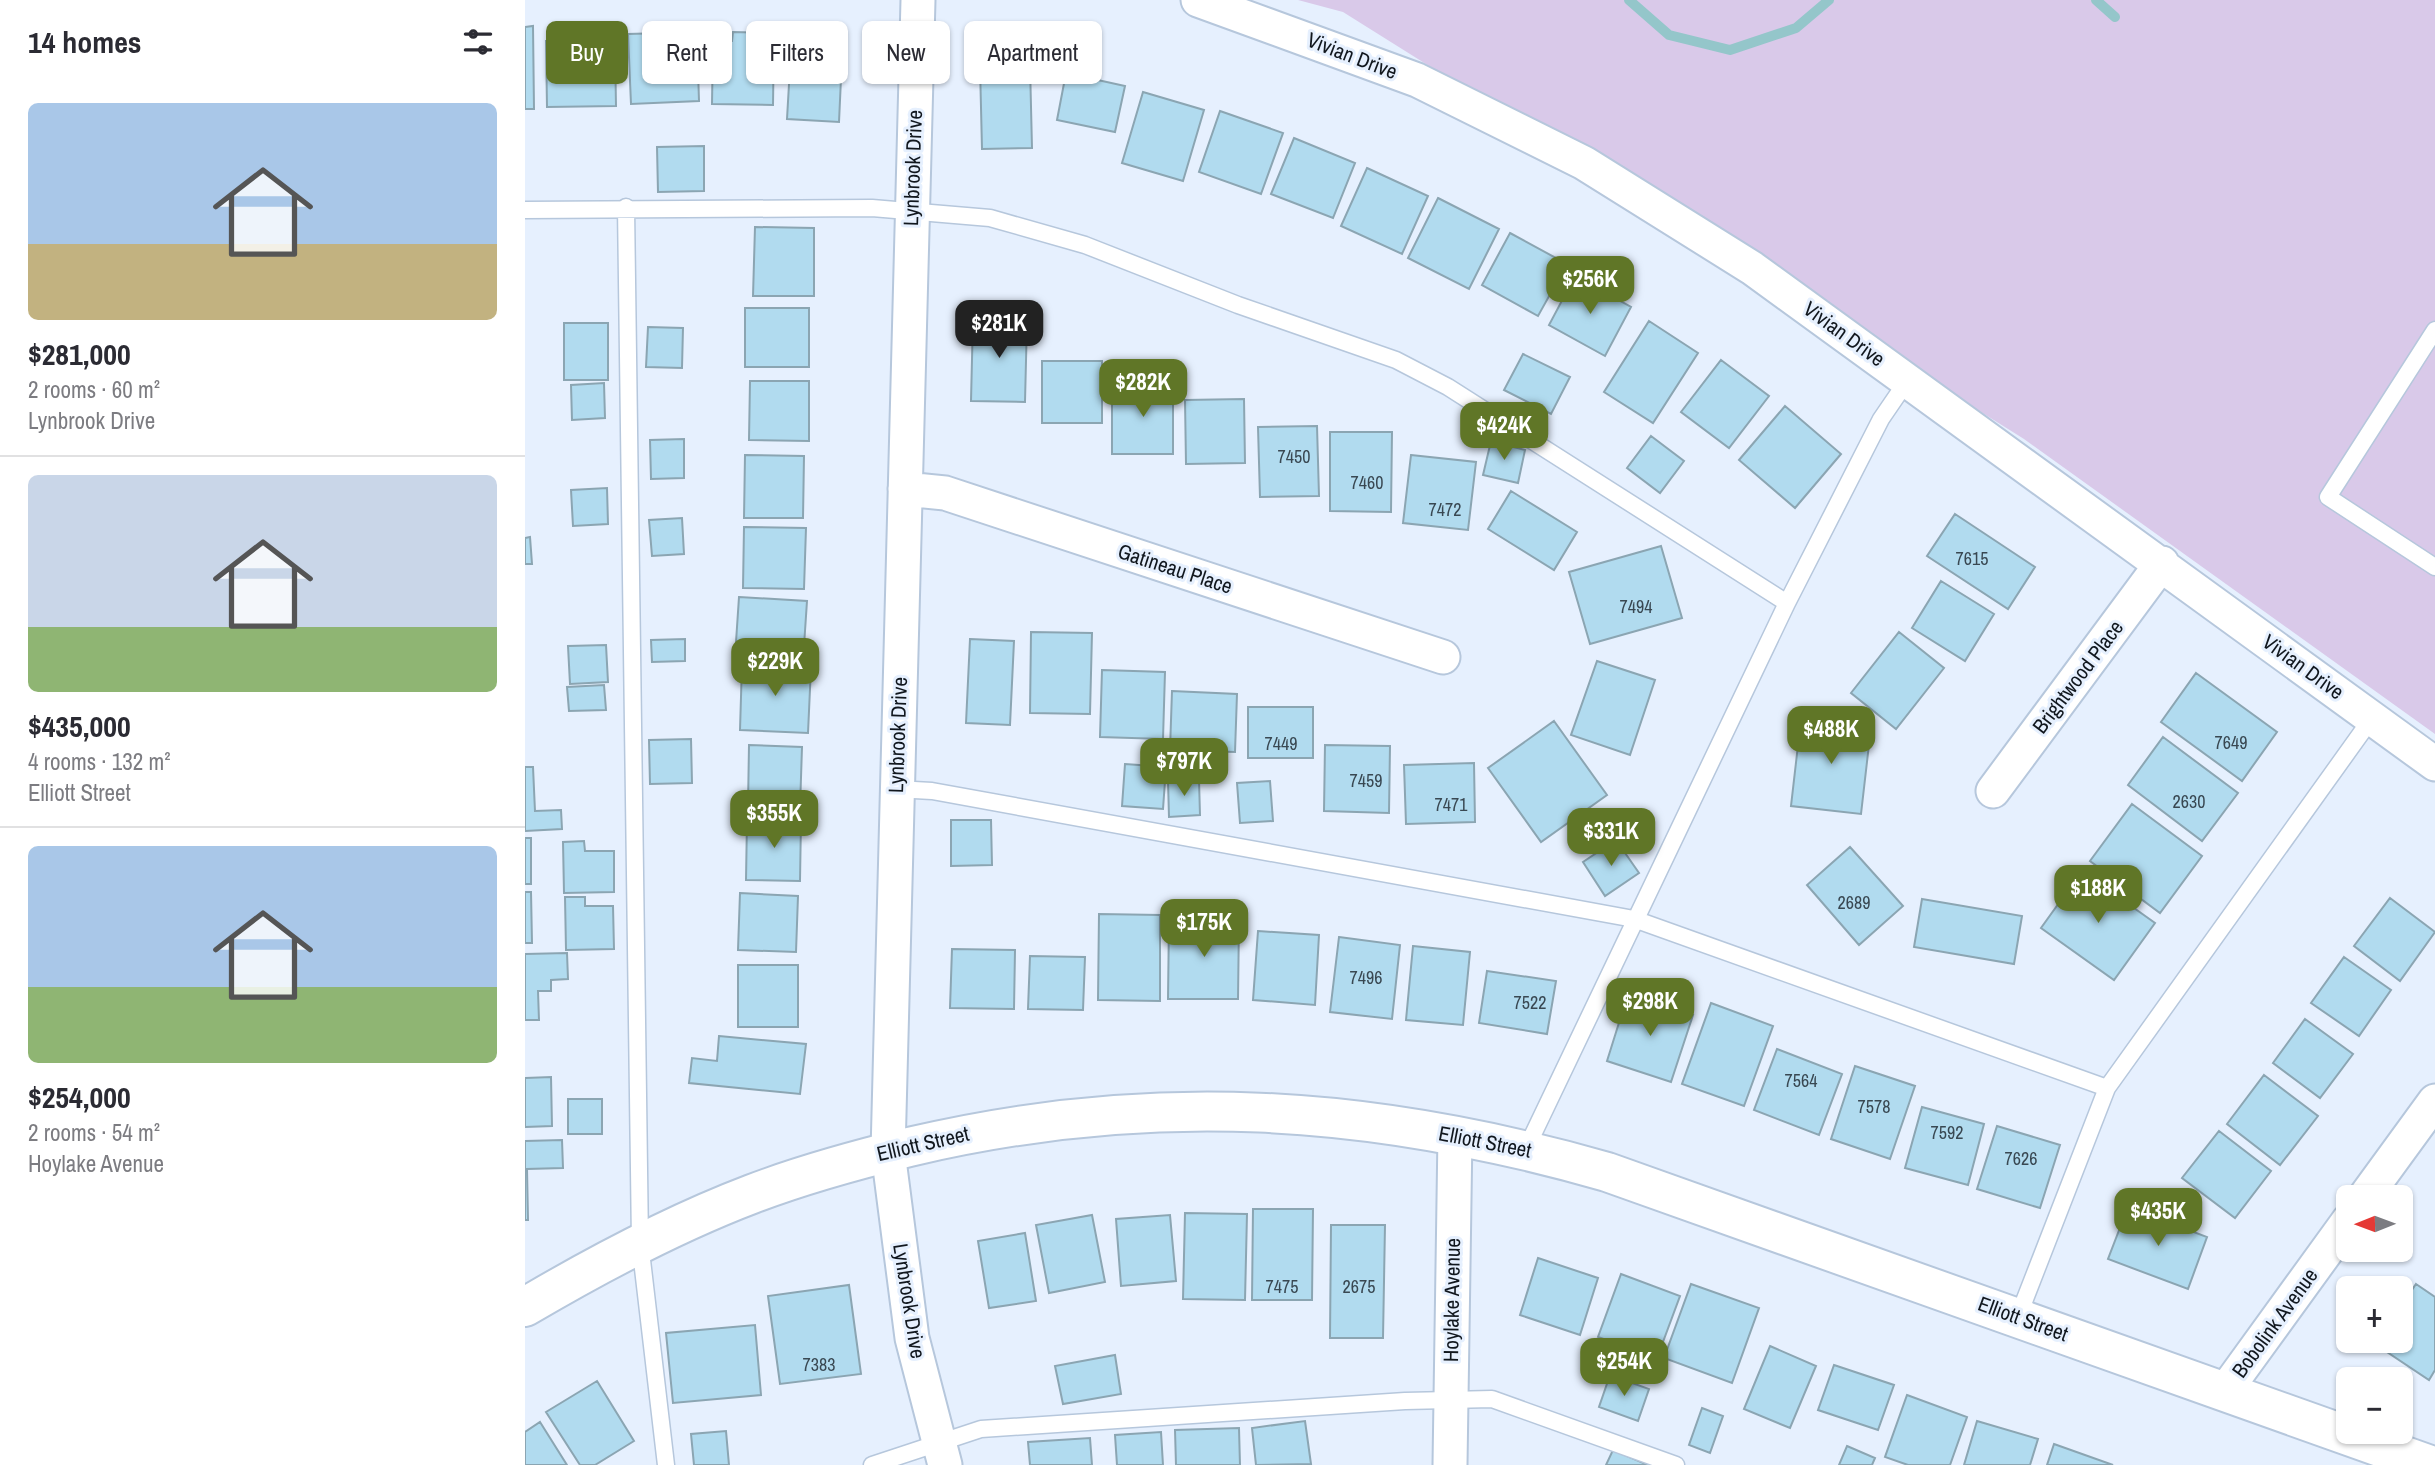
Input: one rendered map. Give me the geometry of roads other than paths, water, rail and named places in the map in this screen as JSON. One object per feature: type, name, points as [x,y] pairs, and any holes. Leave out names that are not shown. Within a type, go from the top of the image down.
[{"type":"street","name":"Lynbrook Drive","points":[[918,0],[888,1153],[912,1338],[941,1454]]},
{"type":"street","name":"Vivian Drive","points":[[1198,0],[1417,80],[1584,163],[1752,268],[2162,563],[2435,764]]},
{"type":"street","name":"Gatineau Place","points":[[905,489],[945,493],[1443,657]]},
{"type":"street","name":"Brightwood Place","points":[[1993,791],[2162,563]]},
{"type":"street","points":[[2374,1185],[2435,1101]]},
{"type":"street","name":"Elliott Street","points":[[525,1307],[640,1243],[753,1194],[853,1160],[983,1130],[1089,1115],[1202,1110],[1332,1116],[1455,1134],[1526,1149],[1607,1172],[2430,1465]]},
{"type":"street","name":"Hoylake Avenue","points":[[1450,1465],[1455,1134]]},
{"type":"street","name":"Bobolink Avenue","points":[[2225,1391],[2336,1238]]},
{"type":"lane","points":[[626,207],[640,1243],[666,1465]]},
{"type":"lane","points":[[525,210],[626,207],[911,211],[990,218],[1085,245],[1238,305],[1396,360],[1448,387],[1787,603]]},
{"type":"lane","points":[[2435,330],[2328,497],[2435,567]]},
{"type":"lane","points":[[1526,1149],[1787,603],[1881,419],[1907,381]]},
{"type":"lane","points":[[2018,1317],[2107,1088],[2372,718]]},
{"type":"lane","points":[[896,789],[932,791],[1634,919],[2107,1088]]},
{"type":"lane","points":[[872,1465],[941,1454],[981,1429],[1492,1399],[1676,1465]]},
{"type":"waterway","points":[[1629,0],[1669,35],[1730,50],[1796,28],[1829,0]]},
{"type":"waterway","points":[[2096,0],[2115,17]]}]
